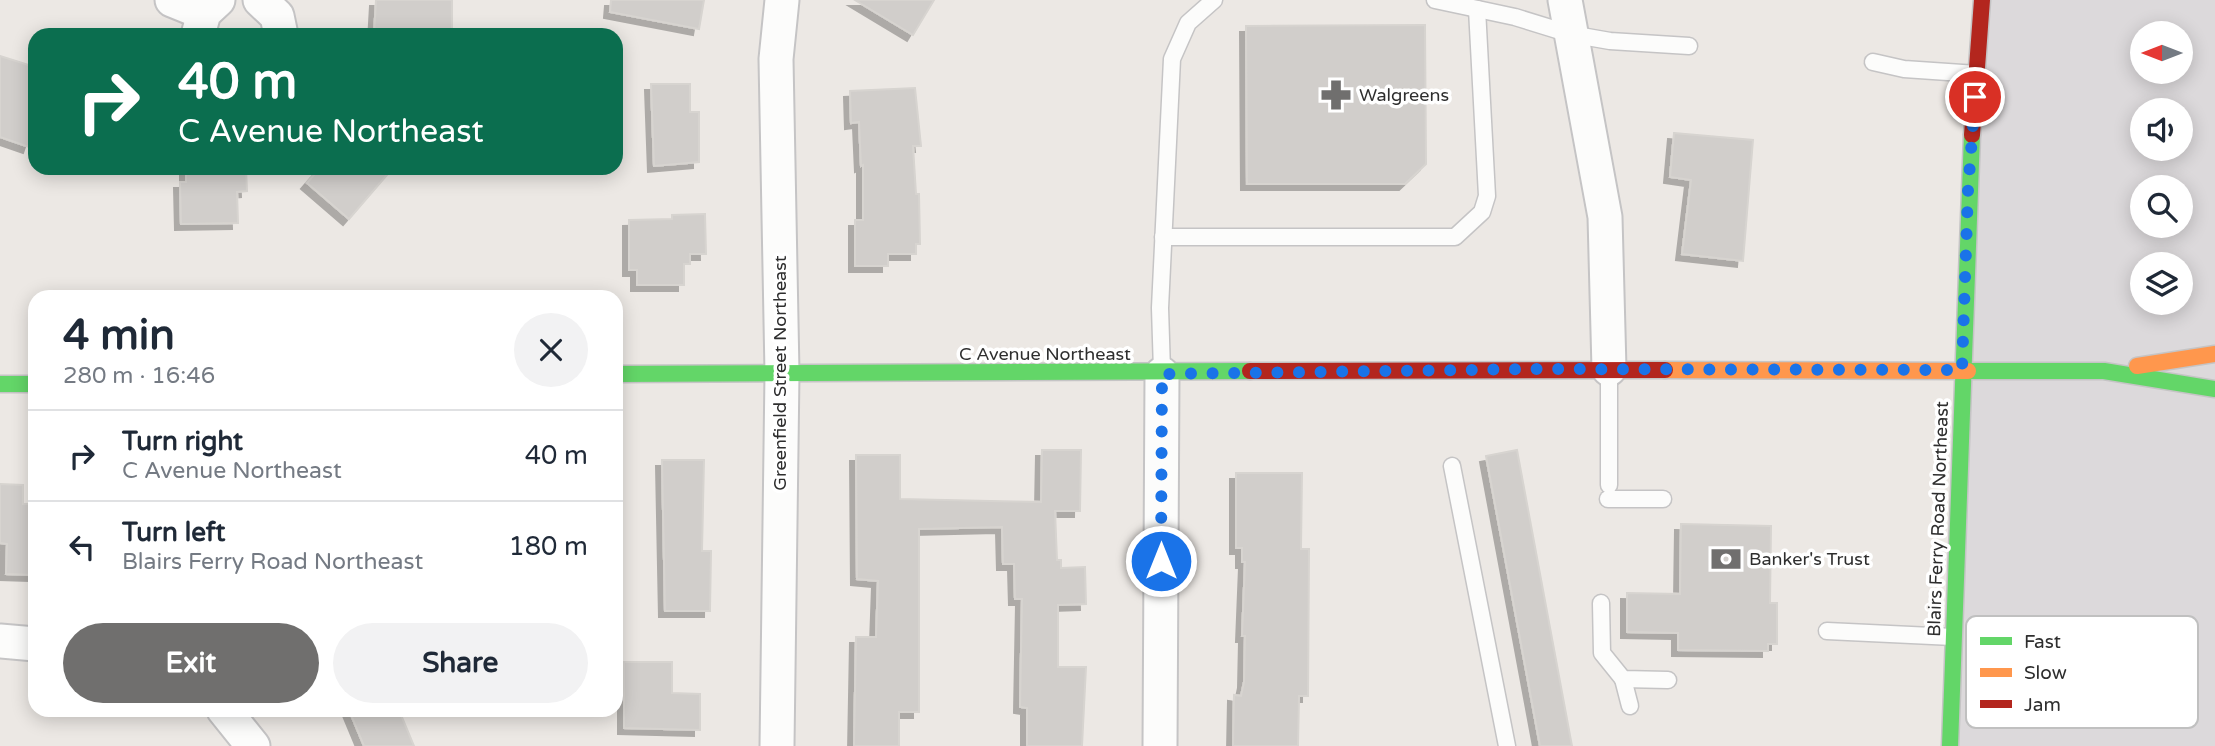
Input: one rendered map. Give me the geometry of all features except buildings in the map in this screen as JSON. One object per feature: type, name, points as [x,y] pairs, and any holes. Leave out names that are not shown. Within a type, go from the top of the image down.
[{"type":"main road","name":"Blairs Ferry Road Northeast","points":[[1950,746],[1968,191],[1982,0]]},
{"type":"main road","name":"C Avenue Northeast","points":[[2104,372],[2215,354]]},
{"type":"main road","name":"C Avenue Northeast","points":[[623,374],[1962,370],[2104,372],[2215,389]]},
{"type":"main road","points":[[0,384],[28,384]]},
{"type":"street","points":[[172,0],[184,2],[206,16]]},
{"type":"street","points":[[260,0],[277,16],[280,28]]},
{"type":"street","name":"Greenfield Street Northeast","points":[[777,746],[782,373],[776,59],[782,0]]},
{"type":"street","points":[[1565,0],[1605,217],[1609,369]]},
{"type":"street","points":[[1160,746],[1162,374]]},
{"type":"street","points":[[0,640],[28,642]]},
{"type":"street","points":[[230,717],[253,746]]},
{"type":"lane","points":[[1162,374],[1160,308],[1172,59],[1188,23],[1214,0]]},
{"type":"lane","points":[[1435,0],[1570,34],[1610,41],[1689,46]]},
{"type":"lane","points":[[1163,237],[1455,237],[1482,212],[1486,195],[1477,9]]},
{"type":"lane","points":[[1873,62],[1903,69],[1977,74]]},
{"type":"lane","points":[[1609,369],[1609,492],[1663,499]]},
{"type":"lane","points":[[1452,466],[1507,746]]},
{"type":"lane","points":[[1601,603],[1602,653],[1623,679],[1630,706]]},
{"type":"lane","points":[[1827,631],[1953,637]]},
{"type":"lane","points":[[1623,679],[1668,680]]},
{"type":"shaded area","points":[[1982,0],[2215,0],[2215,746],[1950,746]]},
{"type":"traffic: fast","points":[[1950,746],[1972,135]]},
{"type":"traffic: fast","points":[[623,374],[1250,371]]},
{"type":"traffic: fast","points":[[1968,371],[2104,371],[2215,389]]},
{"type":"traffic: fast","points":[[0,384],[28,384]]},
{"type":"traffic: slow","points":[[2137,366],[2215,354]]},
{"type":"traffic: slow","points":[[1665,370],[1968,371]]},
{"type":"traffic: jam","points":[[1972,135],[1982,0]]},
{"type":"traffic: jam","points":[[1250,371],[1665,370]]},
{"type":"place","name":"Walgreens","points":[[1336,95]]},
{"type":"place","name":"Banker's Trust","points":[[1726,559]]},
{"type":"route","points":[[1161,561],[1162,374],[1539,369],[1962,370],[1968,191],[1975,97]]}]
